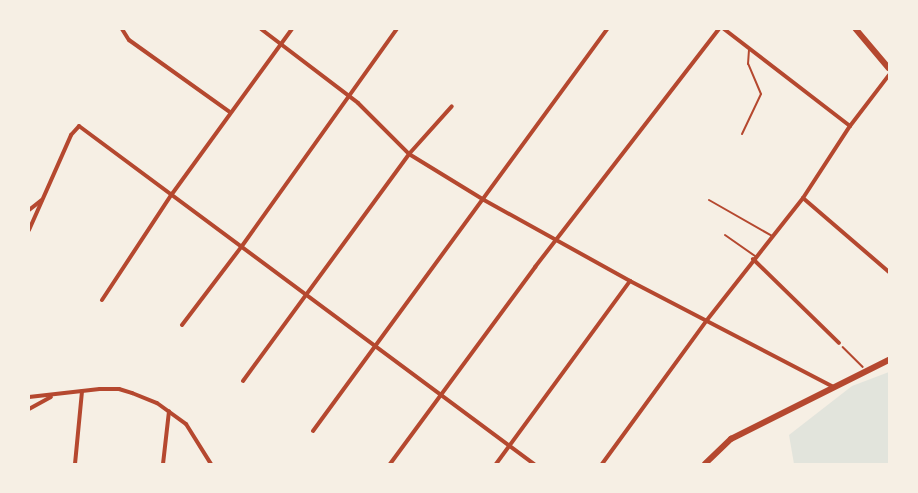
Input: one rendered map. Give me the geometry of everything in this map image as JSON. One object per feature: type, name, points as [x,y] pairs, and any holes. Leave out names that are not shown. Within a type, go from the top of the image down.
[{"type":"main road","points":[[856,29],[889,68]]},
{"type":"main road","points":[[707,463],[731,439],[889,360]]},
{"type":"street","points":[[122,29],[129,40],[230,112]]},
{"type":"street","points":[[261,29],[282,43],[350,96],[409,154],[484,200],[558,239],[630,281],[834,387]]},
{"type":"street","points":[[102,300],[172,194],[230,112],[292,29]]},
{"type":"street","points":[[182,325],[242,246],[397,29]]},
{"type":"street","points":[[313,431],[374,346],[484,200],[607,29]]},
{"type":"street","points":[[390,464],[558,239],[719,29]]},
{"type":"street","points":[[724,29],[850,126]]},
{"type":"street","points":[[602,464],[707,320],[803,198],[850,126],[889,75]]},
{"type":"street","points":[[243,381],[409,154],[452,106]]},
{"type":"street","points":[[29,230],[71,135],[80,126],[242,246],[306,296],[534,464]]},
{"type":"street","points":[[803,198],[889,272]]},
{"type":"street","points":[[29,210],[42,200]]},
{"type":"street","points":[[755,258],[839,343]]},
{"type":"street","points":[[496,464],[630,281]]},
{"type":"street","points":[[29,397],[53,396],[82,391],[119,389],[169,410],[186,424],[210,464]]},
{"type":"street","points":[[75,464],[82,391]]},
{"type":"street","points":[[29,409],[53,396]]},
{"type":"street","points":[[163,464],[169,410]]},
{"type":"lane","points":[[742,134],[761,94],[748,64],[749,48]]},
{"type":"lane","points":[[709,200],[772,236]]},
{"type":"lane","points":[[725,236],[755,258]]},
{"type":"path","points":[[839,343],[867,370]]},
{"type":"shaded area","points":[[889,372],[889,464],[794,464],[789,435],[852,386]]}]
